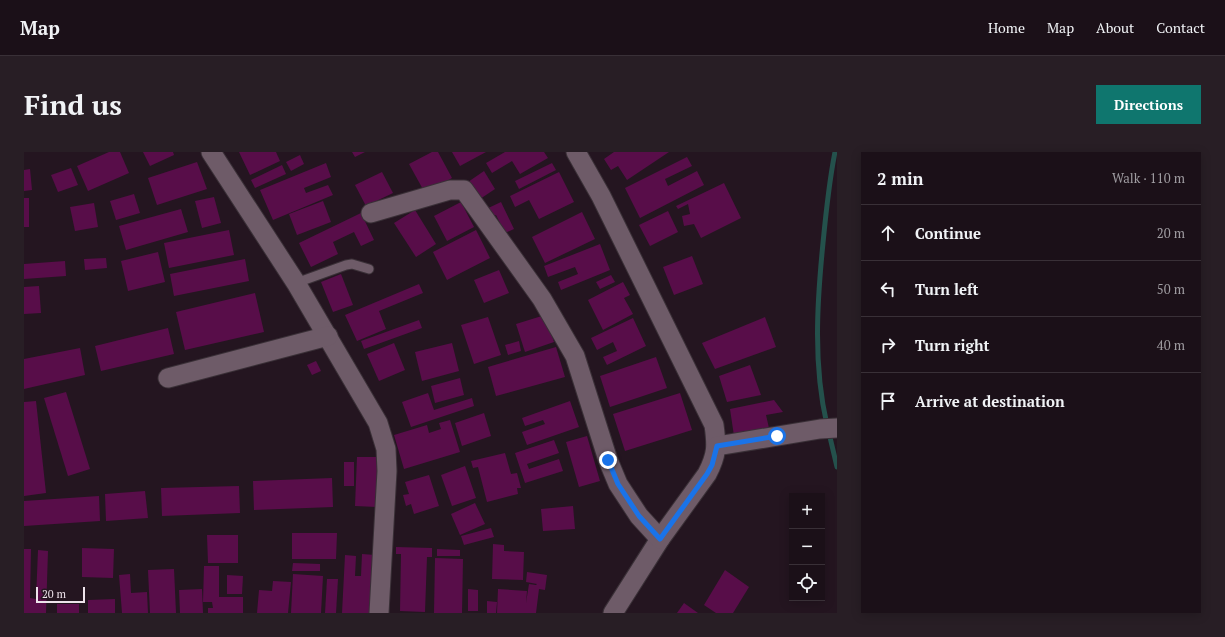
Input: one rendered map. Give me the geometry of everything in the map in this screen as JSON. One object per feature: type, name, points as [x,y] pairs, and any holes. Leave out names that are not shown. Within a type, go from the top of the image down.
[{"type":"street","points":[[210,152],[296,283],[378,423],[386,449],[384,530],[379,613]]},
{"type":"street","points":[[576,152],[601,196],[714,425],[717,446],[712,465],[707,474],[660,539],[613,613]]},
{"type":"street","points":[[371,213],[450,190],[464,190],[542,299],[575,356],[608,460],[618,484],[639,516],[660,539]]},
{"type":"street","points":[[168,378],[328,336]]},
{"type":"street","points":[[717,446],[820,429],[837,428]]},
{"type":"lane","points":[[296,283],[346,265],[352,264],[369,270]]},
{"type":"building","points":[[109,152],[120,152],[129,173],[88,191],[77,166]]},
{"type":"building","points":[[143,152],[173,152],[174,155],[150,166]]},
{"type":"building","points":[[239,152],[276,152],[280,161],[250,175]]},
{"type":"building","points":[[352,152],[365,152],[355,157]]},
{"type":"building","points":[[432,152],[438,152],[452,178],[425,193],[409,164]]},
{"type":"building","points":[[452,152],[486,152],[460,166]]},
{"type":"building","points":[[505,152],[544,152],[548,158],[520,174],[512,161],[492,173],[486,163]]},
{"type":"building","points":[[614,152],[669,152],[627,180],[618,166],[611,170],[604,159]]},
{"type":"building","points":[[300,155],[304,164],[291,171],[286,162]]},
{"type":"building","points":[[687,157],[692,166],[665,179],[668,186],[697,171],[704,185],[640,218],[625,188]]},
{"type":"building","points":[[197,162],[207,189],[157,205],[148,178]]},
{"type":"building","points":[[326,163],[331,177],[304,188],[306,193],[328,185],[333,195],[273,220],[260,190]]},
{"type":"building","points":[[552,163],[556,170],[519,189],[515,181]]},
{"type":"building","points":[[282,165],[286,174],[255,188],[251,180]]},
{"type":"building","points":[[71,168],[78,185],[58,192],[51,175]]},
{"type":"building","points":[[30,169],[32,190],[24,191],[24,170]]},
{"type":"building","points":[[484,171],[495,189],[480,199],[468,182]]},
{"type":"building","points":[[382,172],[393,193],[366,206],[355,185]]},
{"type":"building","points":[[559,172],[574,202],[539,219],[529,200],[515,207],[510,196]]},
{"type":"building","points":[[724,183],[741,218],[701,238],[694,224],[684,226],[682,216],[690,214],[688,204],[678,209],[676,206]]},
{"type":"building","points":[[134,194],[140,213],[116,220],[110,201]]},
{"type":"building","points":[[214,197],[221,223],[202,228],[195,201]]},
{"type":"building","points":[[24,198],[29,198],[29,227],[24,227]]},
{"type":"building","points":[[323,201],[331,222],[297,235],[289,214]]},
{"type":"building","points":[[461,202],[474,227],[447,241],[434,216]]},
{"type":"building","points":[[501,202],[514,229],[505,233],[496,215],[486,220],[482,211]]},
{"type":"building","points":[[94,203],[98,227],[75,231],[70,207]]},
{"type":"building","points":[[181,209],[188,232],[126,250],[119,226]]},
{"type":"building","points":[[415,210],[436,244],[416,257],[394,223]]},
{"type":"building","points":[[668,211],[678,232],[650,246],[639,225]]},
{"type":"building","points":[[582,212],[595,239],[545,263],[532,237]]},
{"type":"building","points":[[361,213],[374,240],[361,246],[354,232],[333,242],[338,254],[311,267],[299,243]]},
{"type":"building","points":[[229,230],[234,255],[169,268],[164,243]]},
{"type":"building","points":[[476,230],[490,258],[447,280],[433,252]]},
{"type":"building","points":[[600,244],[610,270],[561,290],[558,282],[578,274],[575,267],[548,277],[544,266]]},
{"type":"building","points":[[158,252],[165,282],[128,291],[121,261]]},
{"type":"building","points":[[692,256],[703,284],[674,295],[663,267]]},
{"type":"building","points":[[106,258],[107,268],[85,270],[84,259]]},
{"type":"building","points":[[245,259],[249,281],[174,296],[170,274]]},
{"type":"building","points":[[65,261],[66,276],[24,279],[24,264]]},
{"type":"building","points":[[499,270],[509,293],[484,303],[474,280]]},
{"type":"building","points":[[341,274],[353,305],[333,312],[321,282]]},
{"type":"building","points":[[611,275],[615,282],[600,289],[596,282]]},
{"type":"building","points":[[623,282],[630,295],[624,298],[633,314],[603,330],[588,300]]},
{"type":"building","points":[[419,284],[423,293],[379,311],[386,329],[357,341],[345,315]]},
{"type":"building","points":[[39,286],[41,313],[24,314],[24,287]]},
{"type":"building","points":[[255,293],[264,332],[185,350],[176,312]]},
{"type":"building","points":[[545,315],[554,342],[525,352],[516,324]]},
{"type":"building","points":[[488,317],[501,355],[474,364],[461,325]]},
{"type":"building","points":[[765,317],[776,347],[715,369],[702,343]]},
{"type":"building","points":[[633,318],[646,346],[607,365],[603,357],[617,351],[613,342],[597,350],[591,338]]},
{"type":"building","points":[[419,320],[422,328],[364,349],[361,341]]},
{"type":"building","points":[[168,328],[174,354],[101,371],[95,346]]},
{"type":"building","points":[[519,341],[521,351],[508,355],[505,345]]},
{"type":"building","points":[[394,343],[405,370],[379,381],[367,354]]},
{"type":"building","points":[[452,343],[459,371],[422,381],[415,352]]},
{"type":"building","points":[[556,347],[565,377],[496,396],[488,367]]},
{"type":"building","points":[[80,348],[85,375],[24,389],[24,359]]},
{"type":"building","points":[[656,357],[667,388],[610,407],[600,376]]},
{"type":"building","points":[[316,361],[321,371],[312,375],[307,365]]},
{"type":"building","points":[[750,365],[761,395],[727,402],[719,376]]},
{"type":"building","points":[[460,378],[464,395],[435,403],[431,386]]},
{"type":"building","points":[[66,392],[90,469],[68,476],[44,398]]},
{"type":"building","points":[[428,393],[434,410],[472,398],[474,406],[411,427],[402,402]]},
{"type":"building","points":[[680,393],[692,430],[625,451],[613,414]]},
{"type":"building","points":[[774,400],[783,412],[766,415],[769,428],[734,436],[730,409]]},
{"type":"building","points":[[36,401],[46,493],[24,496],[24,402]]},
{"type":"building","points":[[570,401],[579,427],[527,445],[522,432],[545,424],[543,420],[525,426],[522,418]]},
{"type":"building","points":[[484,413],[491,436],[462,446],[455,423]]},
{"type":"building","points":[[450,420],[460,452],[404,469],[394,435],[427,425],[429,433],[441,429],[439,423]]},
{"type":"building","points":[[587,436],[600,481],[579,487],[566,442]]},
{"type":"building","points":[[554,440],[559,453],[527,464],[529,469],[559,459],[563,471],[525,483],[515,453]]},
{"type":"building","points":[[505,453],[511,474],[517,473],[521,488],[517,488],[518,494],[487,502],[478,467],[473,468],[471,461]]},
{"type":"building","points":[[357,457],[379,457],[377,507],[355,506]]},
{"type":"building","points":[[344,462],[354,462],[354,486],[344,486]]},
{"type":"building","points":[[465,466],[476,498],[452,506],[441,475]]},
{"type":"building","points":[[429,475],[439,506],[414,514],[411,504],[406,506],[403,495],[409,494],[405,482]]},
{"type":"building","points":[[332,478],[333,507],[254,510],[253,481]]},
{"type":"building","points":[[239,486],[240,513],[162,516],[161,488]]},
{"type":"building","points":[[145,491],[148,518],[106,521],[105,494]]},
{"type":"building","points":[[99,496],[100,521],[24,526],[24,501]]},
{"type":"building","points":[[475,503],[485,524],[460,535],[451,514]]},
{"type":"building","points":[[573,506],[575,529],[543,531],[541,509]]},
{"type":"building","points":[[491,528],[494,537],[464,545],[461,536]]},
{"type":"building","points":[[292,533],[337,533],[336,559],[292,559]]},
{"type":"building","points":[[207,535],[238,535],[238,563],[208,563]]},
{"type":"building","points":[[493,544],[504,545],[504,551],[524,552],[523,580],[492,579]]},
{"type":"building","points":[[396,547],[432,548],[432,557],[427,557],[425,612],[400,611],[401,554],[396,554]]},
{"type":"building","points":[[82,548],[114,549],[113,578],[82,577]]},
{"type":"building","points":[[24,549],[31,549],[30,598],[36,599],[38,550],[48,551],[46,613],[24,613]]},
{"type":"building","points":[[437,549],[460,550],[460,556],[437,556]]},
{"type":"building","points":[[362,554],[375,555],[371,613],[342,613],[345,555],[356,556],[355,576],[361,576]]},
{"type":"building","points":[[435,558],[463,559],[462,613],[434,613]]},
{"type":"building","points":[[293,563],[320,564],[320,571],[292,571]]},
{"type":"building","points":[[204,566],[219,566],[219,597],[243,597],[243,613],[208,613],[208,608],[213,608],[212,602],[203,602]]},
{"type":"building","points":[[174,569],[176,613],[150,613],[148,570]]},
{"type":"building","points":[[725,570],[749,587],[733,613],[716,613],[704,605]]},
{"type":"building","points":[[527,572],[547,575],[545,590],[539,589],[536,613],[497,613],[498,589],[527,591],[526,603],[529,584],[537,584],[526,582]]},
{"type":"building","points":[[130,574],[131,593],[147,592],[148,613],[122,613],[119,575]]},
{"type":"building","points":[[293,574],[323,576],[321,613],[291,613]]},
{"type":"building","points":[[227,575],[243,576],[242,594],[227,594]]},
{"type":"building","points":[[327,579],[338,579],[336,613],[325,613]]},
{"type":"building","points":[[273,581],[291,582],[288,613],[257,613],[259,590],[272,591]]},
{"type":"building","points":[[202,589],[203,613],[180,613],[179,590]]},
{"type":"building","points":[[468,589],[478,590],[478,611],[468,611]]},
{"type":"building","points":[[115,599],[115,613],[88,613],[88,600]]},
{"type":"building","points":[[487,601],[497,602],[496,613],[487,613]]},
{"type":"building","points":[[684,603],[698,613],[677,613]]},
{"type":"building","points":[[57,604],[79,604],[79,613],[57,613]]},
{"type":"waterway","points":[[827,425],[818,357],[818,311],[825,220],[835,152]]},
{"type":"waterway","points":[[829,433],[837,467]]},
{"type":"route","points":[[608,460],[618,484],[639,516],[660,539],[707,474],[712,465],[717,446],[777,436]]}]
